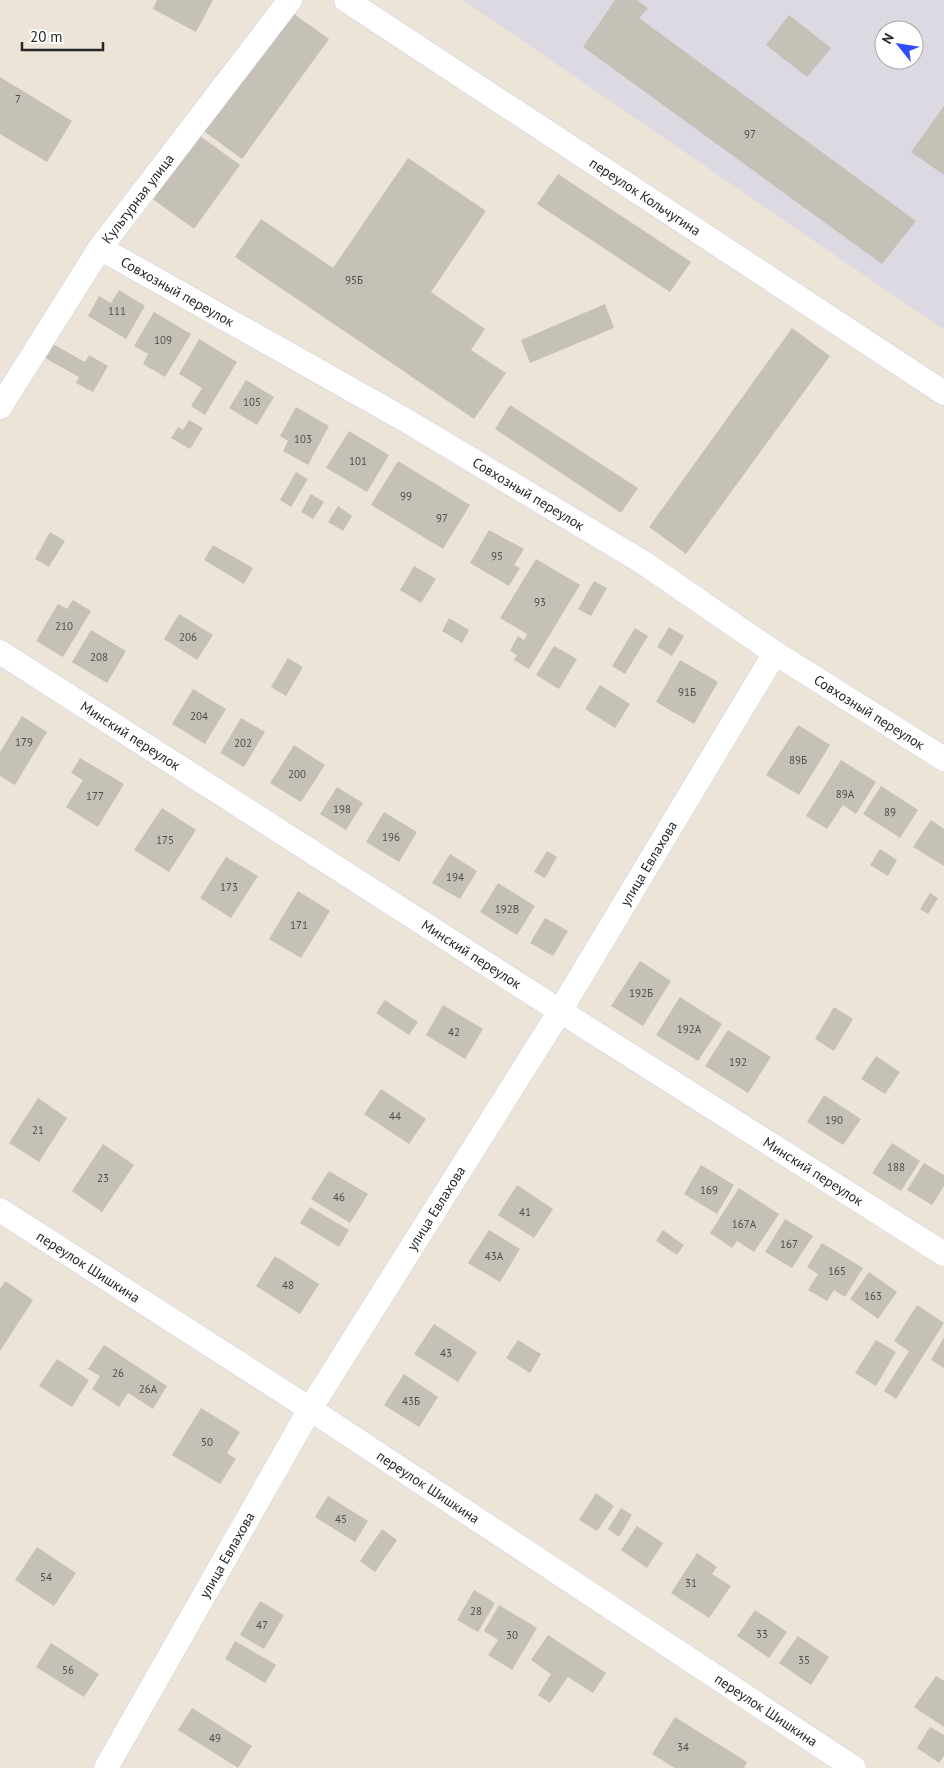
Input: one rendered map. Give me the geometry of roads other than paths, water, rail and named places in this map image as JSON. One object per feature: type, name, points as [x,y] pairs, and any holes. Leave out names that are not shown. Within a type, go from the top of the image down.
[{"type":"street","name":"Культурная улица","points":[[0,407],[100,248],[290,0]]},
{"type":"street","name":"переулок Кольчугина","points":[[346,0],[944,393]]},
{"type":"street","name":"Совхозный переулок","points":[[100,248],[407,421],[644,562],[775,653],[944,759]]},
{"type":"street","name":"Минский переулок","points":[[0,652],[560,1011],[944,1254]]},
{"type":"street","name":"улица Евлахова","points":[[106,1768],[310,1409],[560,1011],[775,653]]},
{"type":"street","name":"переулок Шишкина","points":[[0,1210],[310,1409],[854,1768]]}]
